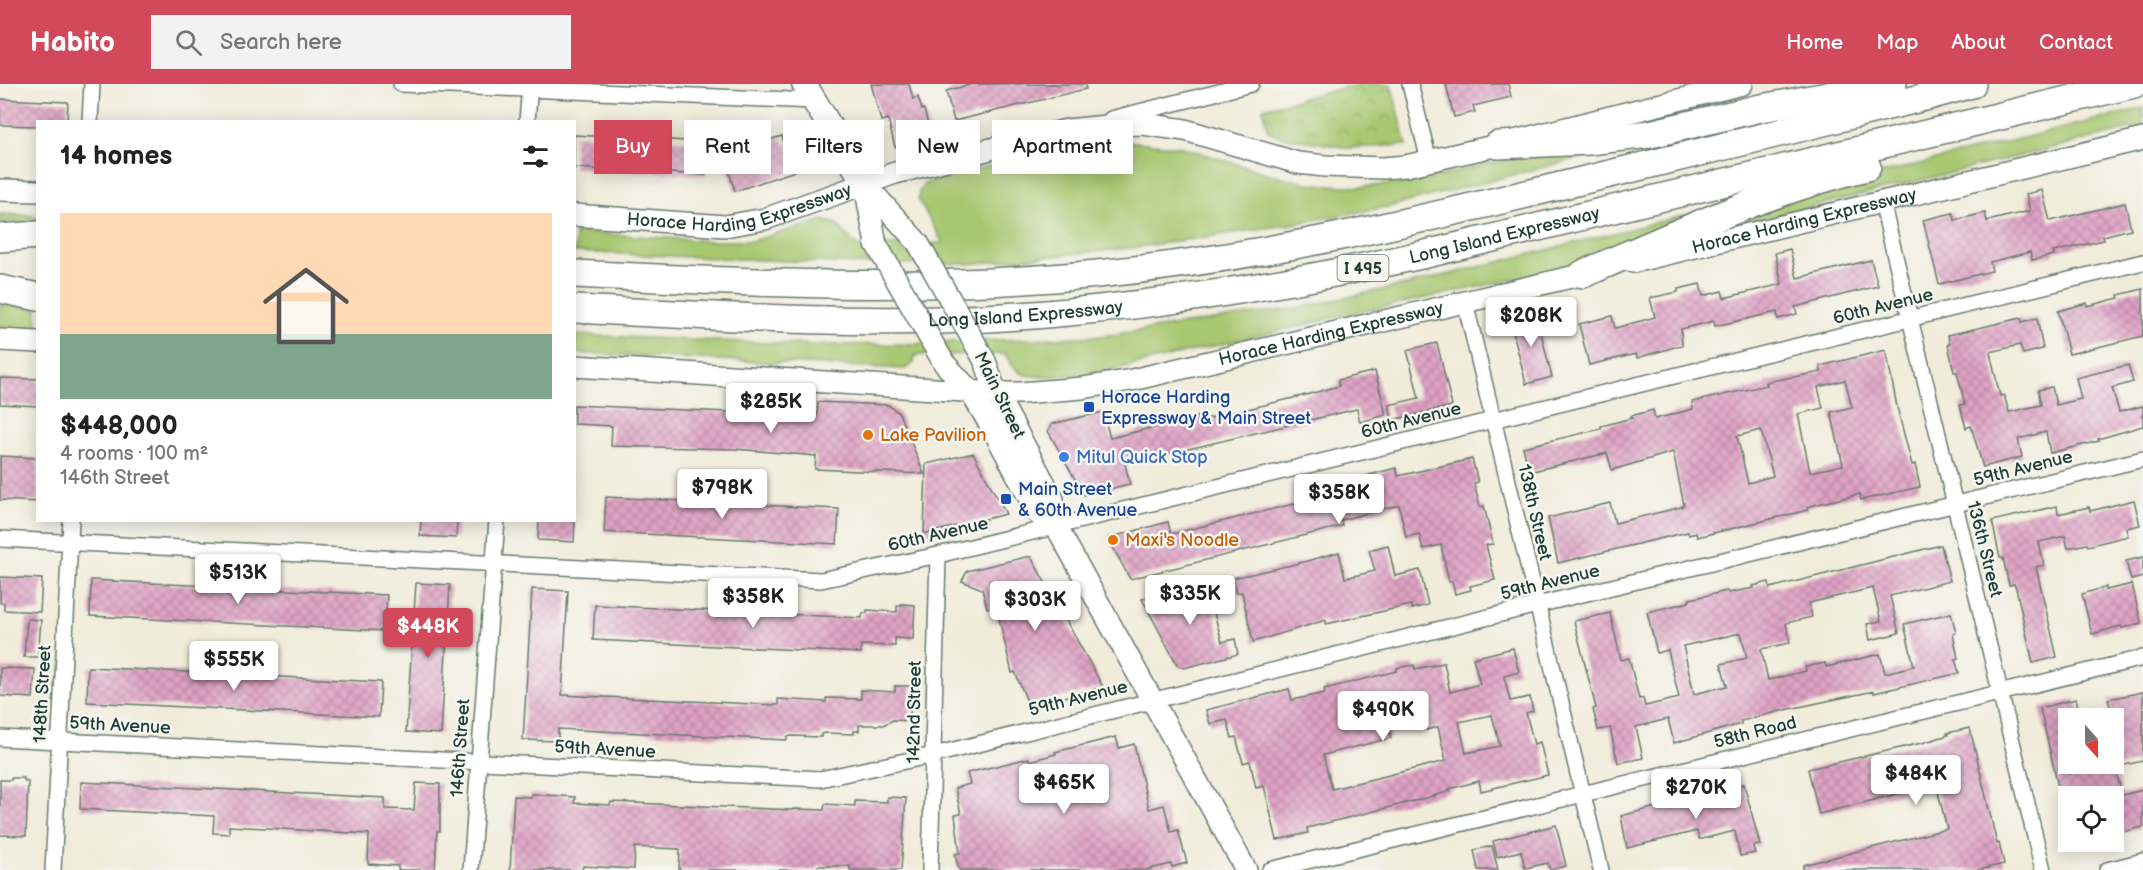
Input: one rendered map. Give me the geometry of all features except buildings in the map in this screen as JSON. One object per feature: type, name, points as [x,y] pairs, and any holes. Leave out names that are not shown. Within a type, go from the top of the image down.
[{"type":"highway","points":[[1498,145],[1589,141],[1650,134],[1765,107],[1893,84]]},
{"type":"highway","name":"Long Island Expressway","points":[[576,274],[757,283],[865,285],[1032,279],[1163,266],[1274,250],[1384,228],[1902,103],[1972,84]]},
{"type":"highway","name":"Long Island Expressway","points":[[576,309],[764,318],[943,320],[1069,311],[1189,298],[1308,279],[1426,254],[2134,84]]},
{"type":"highway","points":[[1583,274],[1777,193],[1913,155],[1992,118]]},
{"type":"highway","points":[[0,238],[36,235]]},
{"type":"highway","points":[[0,245],[36,247]]},
{"type":"highway","points":[[0,280],[36,282]]},
{"type":"highway","points":[[0,289],[36,297]]},
{"type":"main road","name":"Horace Harding Expressway","points":[[1133,124],[1164,127],[1213,137],[1281,159],[1326,166],[1383,168],[1429,161],[1498,145],[1742,84]]},
{"type":"main road","name":"Main Street","points":[[809,93],[865,184],[918,243],[985,361],[996,393],[1053,499],[1056,526],[1246,870]]},
{"type":"main road","name":"Horace Harding Expressway","points":[[576,366],[996,393],[1059,390],[1124,381],[1583,274],[2143,139]]},
{"type":"main road","name":"Horace Harding Expressway","points":[[576,215],[725,226],[765,219],[895,173],[992,149]]},
{"type":"main road","name":"Main Street","points":[[865,184],[876,244],[945,363],[970,391],[1038,514],[1056,526]]},
{"type":"main road","points":[[0,189],[36,190]]},
{"type":"main road","points":[[0,340],[36,342]]},
{"type":"street","points":[[90,120],[92,84]]},
{"type":"street","points":[[401,84],[809,93]]},
{"type":"street","points":[[1107,120],[1251,84]]},
{"type":"street","points":[[1410,84],[1429,161]]},
{"type":"street","points":[[527,120],[530,87]]},
{"type":"street","name":"136th Street","points":[[1882,202],[2043,870]]},
{"type":"street","name":"60th Avenue","points":[[0,539],[821,580],[938,555],[2143,262]]},
{"type":"street","name":"138th Street","points":[[1465,302],[1601,870]]},
{"type":"street","name":"59th Avenue","points":[[0,738],[820,778],[934,755],[1537,605],[2143,459]]},
{"type":"street","name":"148th Street","points":[[53,870],[71,522]]},
{"type":"street","name":"146th Street","points":[[471,870],[497,522]]},
{"type":"street","name":"142nd Street","points":[[930,870],[938,555]]},
{"type":"street","name":"58th Road","points":[[1270,870],[2143,658]]},
{"type":"street","points":[[2106,870],[2143,861]]},
{"type":"green space","points":[[1359,84],[1391,84],[1407,145],[1349,148],[1278,136],[1268,131],[1263,108]]},
{"type":"green space","points":[[2143,108],[2143,126],[1746,223],[1745,218],[1823,188]]},
{"type":"green space","points":[[1133,142],[1182,147],[1266,173],[1312,184],[1359,187],[1417,182],[1486,164],[1524,157],[1650,145],[1571,160],[1392,206],[1293,224],[1132,248],[969,264],[859,264],[576,252],[576,232],[713,241],[752,241],[823,220],[837,224],[857,246],[943,243],[918,199],[919,192],[924,184],[960,174],[980,174],[980,169],[992,166],[992,174],[1133,174]]},
{"type":"green space","points":[[1730,204],[1613,253],[1562,269],[1351,314],[1108,371],[1064,376],[1030,376],[1012,366],[1005,354],[915,355],[914,363],[905,369],[576,353],[576,335],[817,345],[906,344],[1102,336],[1291,309],[1410,284]]},
{"type":"green space","points":[[0,214],[36,216],[36,223],[0,222]]},
{"type":"green space","points":[[0,304],[36,308],[36,330],[0,328]]},
{"type":"place","name":"Horace Harding Expressway & Main Street","points":[[1089,407]]},
{"type":"place","name":"Lake Pavilion","points":[[868,435]]},
{"type":"place","name":"Mitul Quick Stop","points":[[1064,457]]},
{"type":"place","name":"Main Street & 60th Avenue","points":[[1006,499]]},
{"type":"place","name":"Maxi's Noodle","points":[[1113,540]]}]
